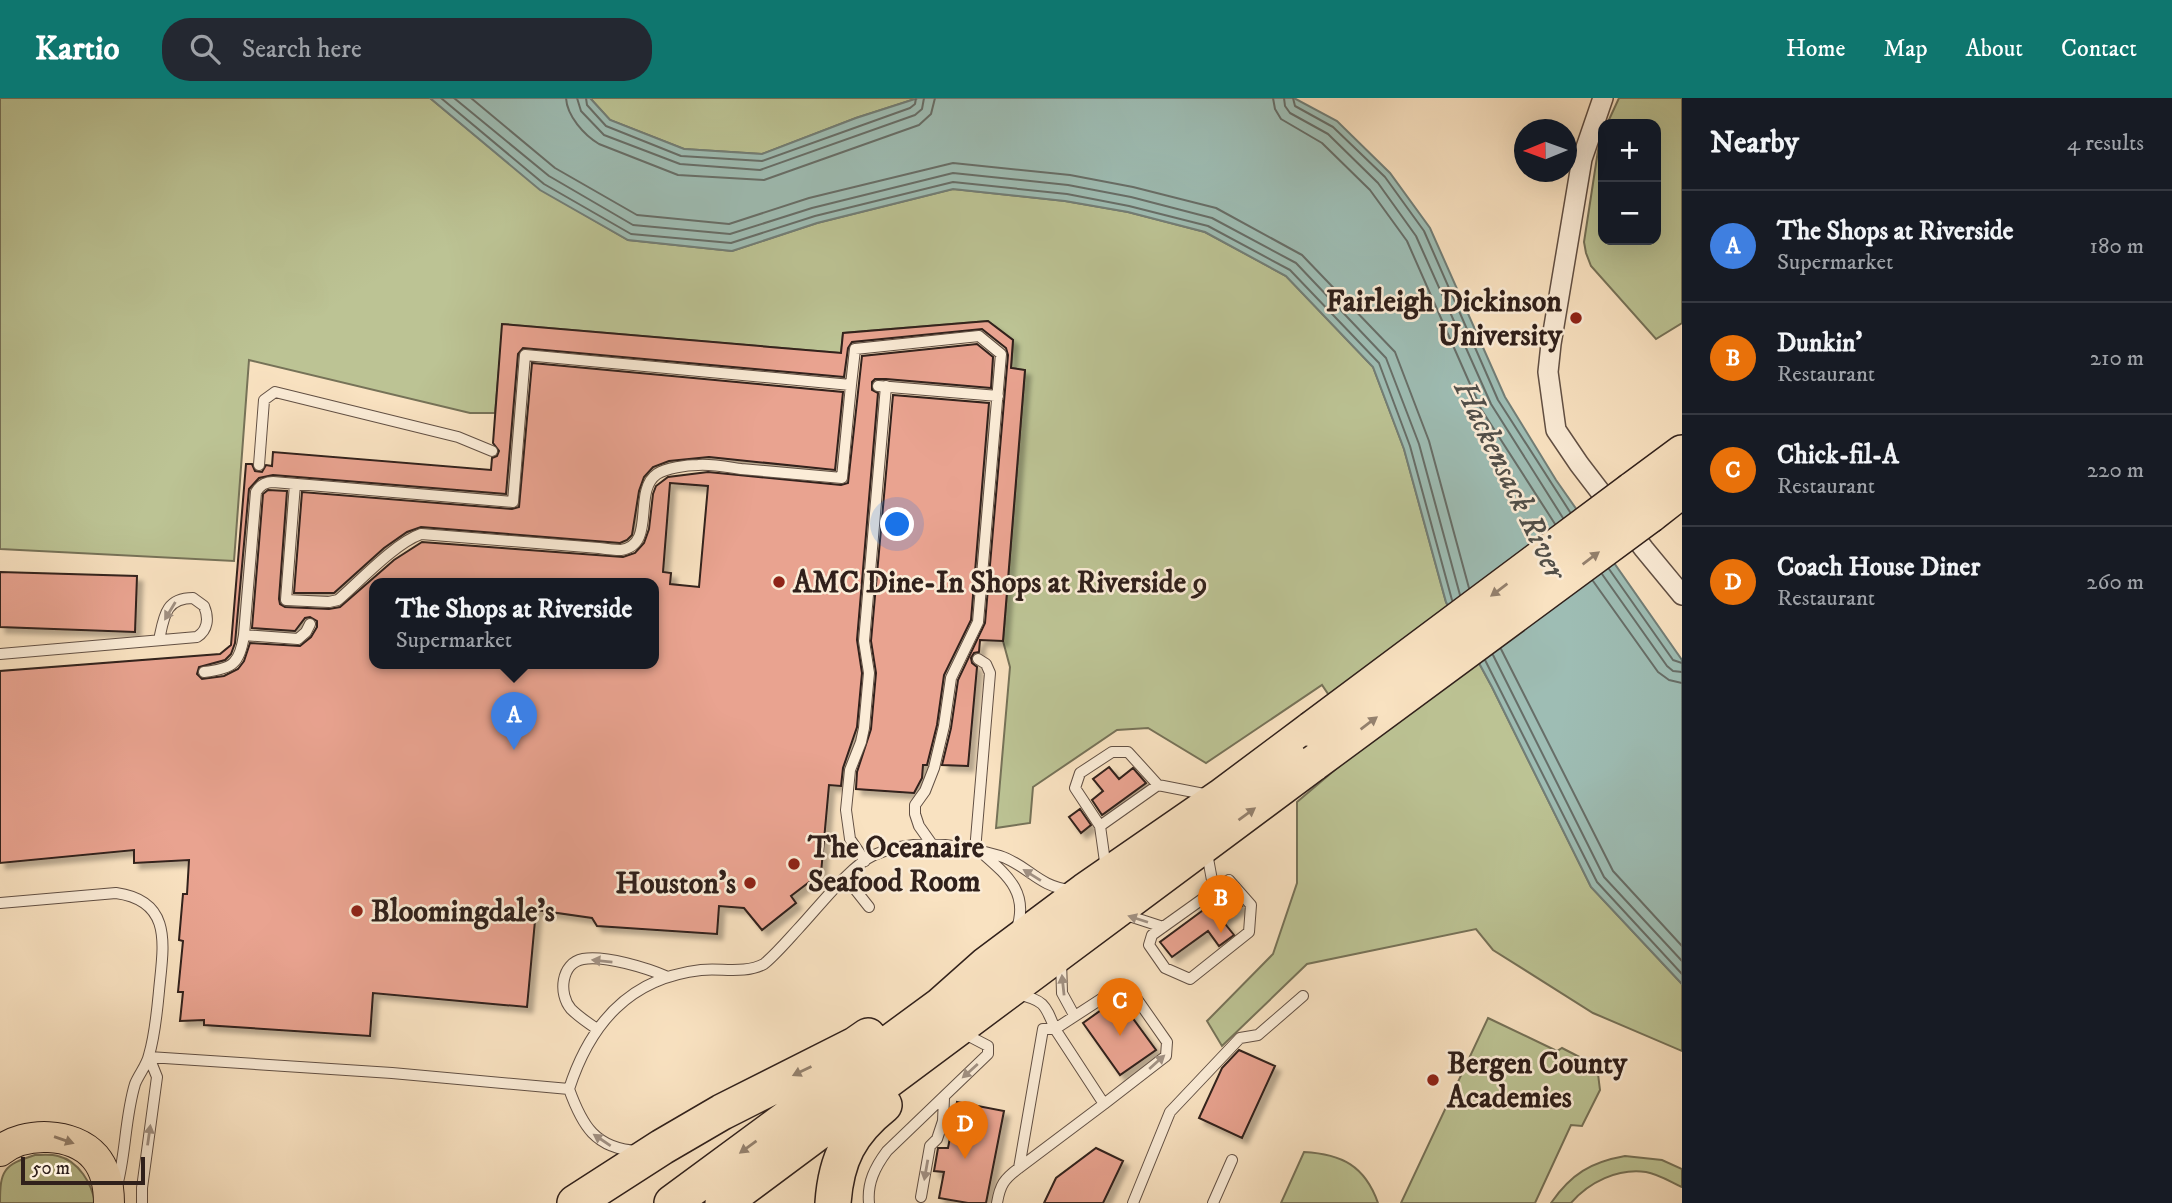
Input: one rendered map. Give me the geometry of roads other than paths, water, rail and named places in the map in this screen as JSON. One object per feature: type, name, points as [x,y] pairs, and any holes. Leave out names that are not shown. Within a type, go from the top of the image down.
[{"type":"highway","points":[[575,1203],[722,1112],[855,1045],[965,966],[1001,968],[1060,951],[1205,844],[1313,746],[1641,502],[1682,453]]},
{"type":"highway","points":[[1641,502],[1682,490]]},
{"type":"highway","points":[[1641,502],[1682,496]]},
{"type":"highway","points":[[672,1203],[941,1005],[1001,968],[1096,884],[1221,797],[1313,746]]},
{"type":"highway","points":[[832,1203],[843,1154],[858,1129],[895,1095],[957,1030],[1001,968]]},
{"type":"highway","points":[[723,1203],[957,1030]]},
{"type":"main road","points":[[0,1151],[20,1139],[52,1136],[81,1146],[95,1157],[103,1170],[110,1203]]},
{"type":"street","points":[[1603,98],[1582,159],[1551,344],[1548,372],[1556,430],[1628,528],[1682,595]]},
{"type":"lane","points":[[295,484],[286,600],[329,603],[338,600],[388,556],[421,534],[622,550],[638,541],[648,484],[656,474],[664,471],[698,465],[842,478],[855,349],[979,336],[1001,354],[978,622],[951,678],[934,768],[925,791],[915,806],[919,826],[931,843]]},
{"type":"lane","points":[[204,672],[222,670],[242,653],[256,492],[262,485],[268,482],[513,502],[525,355],[851,385]]},
{"type":"lane","points":[[865,861],[850,838],[846,810],[850,770],[861,742],[869,673],[864,641],[882,386],[998,396]]},
{"type":"lane","points":[[259,465],[264,400],[275,393],[458,437],[492,451]]},
{"type":"lane","points":[[0,654],[190,638],[202,634],[207,622],[204,606],[193,598],[176,600],[166,614],[159,640]]},
{"type":"lane","points":[[244,635],[298,639],[310,624]]},
{"type":"lane","points":[[978,659],[986,664],[990,673],[978,851]]},
{"type":"lane","points":[[662,1147],[637,1151],[622,1150],[604,1143],[588,1130],[580,1118],[569,1088],[585,1047],[597,1029],[624,1000],[648,985],[668,977],[700,970],[752,969],[764,964],[865,861],[897,848],[931,843],[957,845],[1002,857],[1053,888],[1096,884],[1100,826],[1075,788],[1080,773],[1112,752],[1128,752],[1158,785],[1221,797]]},
{"type":"lane","points":[[1100,826],[1158,785]]},
{"type":"lane","points":[[1205,844],[1214,891]]},
{"type":"lane","points":[[978,851],[1011,880],[1020,903],[1020,921],[1001,968],[1043,1003],[1055,1029],[1104,1104]]},
{"type":"lane","points":[[846,878],[869,907]]},
{"type":"lane","points":[[1229,880],[1251,905],[1249,932],[1190,979],[1165,968],[1149,945],[1152,935],[1163,927],[1229,880]]},
{"type":"lane","points":[[0,902],[116,893],[132,895],[146,904],[158,919],[164,935],[149,1057],[136,1084],[119,1178],[110,1203]]},
{"type":"lane","points":[[1114,911],[1163,927]]},
{"type":"lane","points":[[1060,951],[1062,993],[1074,1015]]},
{"type":"lane","points":[[597,1029],[571,1009],[566,1001],[565,975],[575,962],[584,959],[609,961],[649,969],[668,977]]},
{"type":"lane","points":[[997,1203],[1000,1186],[1005,1178],[1019,1168],[1104,1104],[1166,1056],[1167,1042],[1132,992],[1115,990],[1055,1029],[1043,1029],[1019,1168]]},
{"type":"lane","points":[[1133,1203],[1170,1112],[1240,1038],[1258,1035],[1303,996]]},
{"type":"lane","points":[[869,1203],[869,1187],[877,1164],[887,1151],[988,1054],[988,1046],[957,1030]]},
{"type":"lane","points":[[149,1057],[569,1088]]},
{"type":"lane","points":[[142,1203],[157,1077],[149,1057]]},
{"type":"lane","points":[[924,1201],[930,1146],[937,1139],[943,1121],[944,1098]]},
{"type":"lane","points":[[1213,1203],[1232,1160]]},
{"type":"water","name":"Hackensack River","points":[[430,98],[590,98],[610,120],[684,149],[762,154],[856,118],[918,98],[1294,98],[1337,121],[1390,173],[1430,228],[1505,397],[1556,480],[1682,660],[1682,984],[1591,887],[1492,687],[1446,602],[1404,449],[1373,367],[1286,276],[1205,232],[1128,212],[1065,201],[953,189],[817,223],[732,251],[628,240],[540,190]]},
{"type":"place","name":"Fairleigh Dickinson University","points":[[1576,318]]},
{"type":"place","name":"AMC Dine-In Shops at Riverside 9","points":[[779,582]]},
{"type":"place","name":"The Shops at Riverside","points":[[514,750]]},
{"type":"place","name":"The Oceanaire Seafood Room","points":[[794,864]]},
{"type":"place","name":"Houston's","points":[[750,883]]},
{"type":"place","name":"Bloomingdale's","points":[[357,911]]},
{"type":"place","name":"Dunkin'","points":[[1221,933]]},
{"type":"place","name":"Chick-fil-A","points":[[1120,1036]]},
{"type":"place","name":"Bergen County Academies","points":[[1433,1080]]},
{"type":"place","name":"Coach House Diner","points":[[965,1159]]}]
